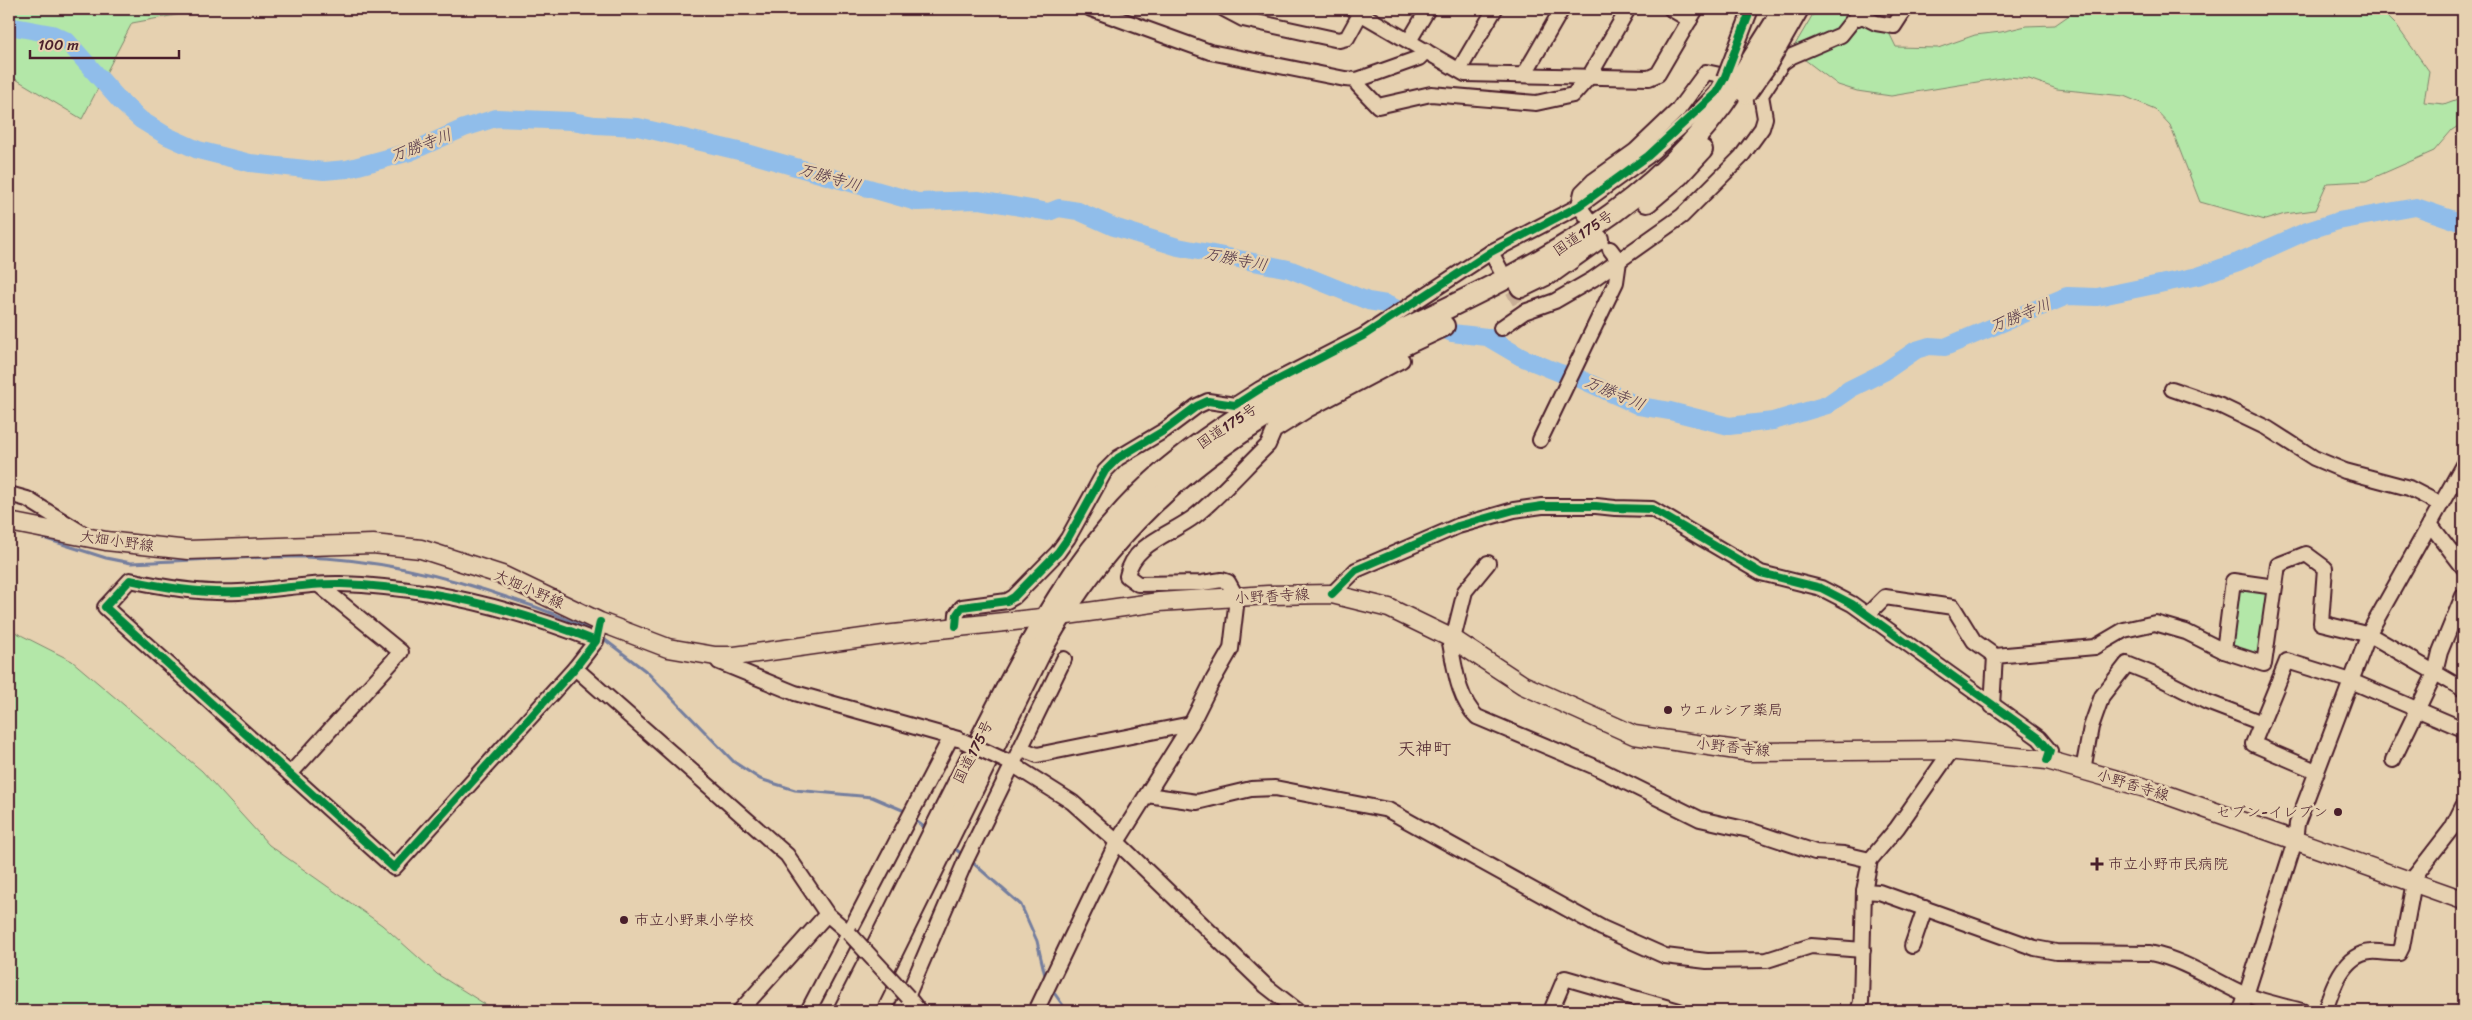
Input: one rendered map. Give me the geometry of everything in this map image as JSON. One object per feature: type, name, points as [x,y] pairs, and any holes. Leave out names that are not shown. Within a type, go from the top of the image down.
[{"type":"highway","name":"国道175号","points":[[844,1011],[999,701],[1096,542],[1128,506],[1165,471],[1339,361],[1552,272],[1633,213],[1679,175],[1713,138],[1742,88],[1783,9]]},
{"type":"highway","name":"国道175号","points":[[1742,88],[1766,65],[1798,9]]},
{"type":"highway","name":"国道175号","points":[[863,1011],[965,802],[1052,616]]},
{"type":"main road","name":"大畑小野線","points":[[9,522],[90,538],[188,550],[373,544],[420,549],[502,575],[600,622],[668,648],[715,656],[735,656],[956,626],[1052,616]]},
{"type":"main road","name":"小野香寺線","points":[[1052,616],[1160,602],[1237,598],[1268,594],[1332,594],[1389,608],[1453,639],[1523,685],[1634,734],[1750,752],[1951,751],[2047,760],[2156,791],[2463,900]]},
{"type":"street","points":[[1090,9],[1210,52],[1345,80],[1357,80],[1419,58],[1426,50]]},
{"type":"street","points":[[1224,9],[1243,20],[1339,40],[1347,38],[1359,10],[1465,74],[1650,78],[1658,74],[1693,14],[1671,9]]},
{"type":"street","points":[[1409,41],[1428,9]]},
{"type":"street","points":[[1459,70],[1495,9]]},
{"type":"street","points":[[1524,75],[1562,9]]},
{"type":"street","points":[[1357,80],[1358,85],[1378,106],[1431,94],[1536,104],[1573,95],[1589,77],[1628,9]]},
{"type":"street","points":[[1742,88],[1751,9]]},
{"type":"street","points":[[956,626],[957,614],[962,608],[1007,601],[1040,572],[1068,538],[1105,470],[1118,458],[1165,430],[1197,406],[1208,401],[1235,405],[1260,389],[1363,336],[1491,252],[1583,211],[1699,111],[1716,93],[1742,88],[1792,56],[1841,35],[1853,20],[1862,16],[1876,23],[1894,26],[1899,11]]},
{"type":"street","points":[[1501,328],[1522,307],[1555,301],[1593,279],[1614,255],[1682,216],[1741,157],[1764,123],[1765,118],[1731,76],[1706,72],[1678,110],[1649,139],[1582,192],[1583,211]]},
{"type":"street","points":[[1491,252],[1500,269]]},
{"type":"street","points":[[1540,440],[1616,282],[1614,255]]},
{"type":"street","points":[[1036,1011],[1117,842],[1191,724],[1231,650],[1237,598],[1232,586],[1222,580],[1202,584],[1138,584],[1127,576],[1133,560],[1148,544],[1195,516],[1268,445],[1274,430],[1309,409],[1402,360]]},
{"type":"street","points":[[2172,388],[2222,406],[2279,435],[2314,458],[2345,471],[2409,488],[2440,504]]},
{"type":"street","points":[[2241,1011],[2295,841],[2297,824],[2370,635],[2440,504],[2461,470]]},
{"type":"street","points":[[9,494],[27,499],[90,538]]},
{"type":"street","points":[[1332,594],[1356,570],[1458,526],[1514,510],[1542,506],[1652,508],[1761,573],[1821,588],[1867,615],[2039,738],[2050,751],[2047,760]]},
{"type":"street","points":[[2430,524],[2463,567]]},
{"type":"street","points":[[2264,664],[2278,565],[2306,554],[2325,568],[2320,623],[2370,635],[2463,689]]},
{"type":"street","points":[[1488,563],[1465,591],[1453,639],[1450,643],[1462,695],[1470,710],[1477,717],[1593,766],[1700,819],[1749,830],[1815,852],[1844,854],[1870,860]]},
{"type":"street","points":[[596,641],[556,625],[492,607],[409,590],[366,586],[319,585],[237,592],[198,592],[177,590],[130,580],[104,607],[394,868],[575,668],[596,641],[600,622]]},
{"type":"street","points":[[2224,651],[2233,581],[2275,587]]},
{"type":"street","points":[[290,774],[401,652],[319,585]]},
{"type":"street","points":[[2393,760],[2435,673],[2440,652],[2463,596]]},
{"type":"street","points":[[1867,615],[1885,597],[1953,607],[1974,641],[1995,656],[2095,647],[2124,630],[2155,623],[2186,632],[2224,651],[2264,664],[2287,660],[2352,681],[2463,729]]},
{"type":"street","points":[[715,656],[719,662],[796,693],[957,739],[1010,763],[1072,802],[1117,842],[1266,986],[1298,1011]]},
{"type":"street","points":[[1992,706],[1995,656]]},
{"type":"street","points":[[901,1011],[1010,763],[1022,749],[1064,659]]},
{"type":"street","points":[[2287,660],[2253,744],[2316,771]]},
{"type":"street","points":[[2083,770],[2091,727],[2102,696],[2127,664],[2152,674],[2207,702],[2262,723]]},
{"type":"street","points":[[575,668],[787,855],[827,914],[849,933],[919,1011]]},
{"type":"street","points":[[1022,749],[1037,755],[1191,724]]},
{"type":"street","points":[[808,1011],[849,933],[957,739]]},
{"type":"street","points":[[1858,1011],[1861,1002],[1864,891],[1870,860],[1897,828],[1951,751]]},
{"type":"street","points":[[1147,795],[1197,802],[1251,789],[1274,788],[1388,810],[1602,928],[1665,956],[1706,962],[1767,960],[1811,946],[1863,950]]},
{"type":"street","points":[[2325,1011],[2342,970],[2360,955],[2370,952],[2399,953],[2402,947],[2412,882],[2463,810]]},
{"type":"street","points":[[1864,891],[1879,892],[2035,948],[2056,952],[2150,952],[2215,978],[2246,995],[2302,1011]]},
{"type":"street","points":[[1912,946],[1925,908]]},
{"type":"street","points":[[740,1011],[827,914]]},
{"type":"street","points":[[1551,1011],[1565,978],[1679,1011]]},
{"type":"green space","points":[[9,9],[208,9],[132,23],[82,119],[9,75]]},
{"type":"green space","points":[[1816,9],[1876,9],[1896,47],[1938,48],[1975,35],[2001,32],[2026,26],[2055,25],[2078,9],[2380,9],[2396,25],[2429,71],[2424,102],[2444,104],[2463,97],[2463,123],[2452,130],[2434,151],[2366,181],[2327,183],[2315,210],[2285,214],[2265,220],[2200,202],[2170,125],[2155,109],[2124,96],[2057,89],[2029,79],[2008,77],[1891,96],[1857,91],[1838,85],[1792,50]]},
{"type":"green space","points":[[2236,584],[2270,592],[2261,657],[2229,649]]},
{"type":"green space","points":[[9,629],[72,661],[202,771],[269,845],[382,925],[437,974],[496,1011],[9,1011]]},
{"type":"waterway","name":"万勝寺川","points":[[9,26],[52,34],[67,41],[120,101],[141,120],[167,136],[198,150],[250,163],[324,171],[347,169],[410,152],[464,128],[496,118],[572,121],[595,125],[638,127],[747,153],[917,202],[979,200],[1049,212],[1059,208],[1078,211],[1114,227],[1178,247],[1289,269],[1368,301],[1386,304],[1452,333],[1487,337],[1521,357],[1560,373],[1578,378],[1639,406],[1670,411],[1729,426],[1773,421],[1827,405],[1850,389],[1884,372],[1916,350],[1929,346],[1945,347],[2067,296],[2097,297],[2198,276],[2238,262],[2307,231],[2338,221],[2416,207],[2463,223]]},
{"type":"waterway","points":[[37,536],[106,558],[131,563],[304,557],[331,558],[385,565],[438,576],[489,591],[536,607],[595,633]]},
{"type":"waterway","points":[[600,636],[647,672],[734,762],[760,779],[795,790],[872,797],[907,812]]},
{"type":"waterway","points":[[916,821],[924,827]]},
{"type":"waterway","points":[[954,848],[963,855]]},
{"type":"waterway","points":[[972,862],[1021,905],[1037,941],[1046,980]]},
{"type":"waterway","points":[[1052,990],[1067,1011]]},
{"type":"tunnel","points":[[1502,272],[1519,302]]},
{"type":"cycle path","points":[[956,626],[957,614],[962,607],[1007,601],[1014,597],[1058,552],[1068,538],[1105,471],[1118,458],[1165,430],[1197,406],[1208,401],[1235,405],[1260,389],[1363,336],[1491,252],[1579,206],[1648,156],[1716,93],[1724,79],[1751,9]]},
{"type":"cycle path","points":[[1332,594],[1356,570],[1458,526],[1514,510],[1542,506],[1652,509],[1761,573],[1821,588],[1852,604],[2039,738],[2050,751],[2047,760]]},
{"type":"cycle path","points":[[596,641],[535,619],[471,602],[439,595],[374,586],[329,584],[239,592],[211,592],[171,588],[130,580],[105,607],[394,868],[575,668],[596,641],[600,622]]},
{"type":"place","name":"ウエルシア薬局","points":[[1668,710]]},
{"type":"place","name":"セブン-イレブン","points":[[2338,812]]},
{"type":"place","name":"市立小野市民病院","points":[[2097,864]]},
{"type":"place","name":"市立小野東小学校","points":[[624,920]]},
{"type":"district","name":"天神町","points":[[1424,749]]}]
